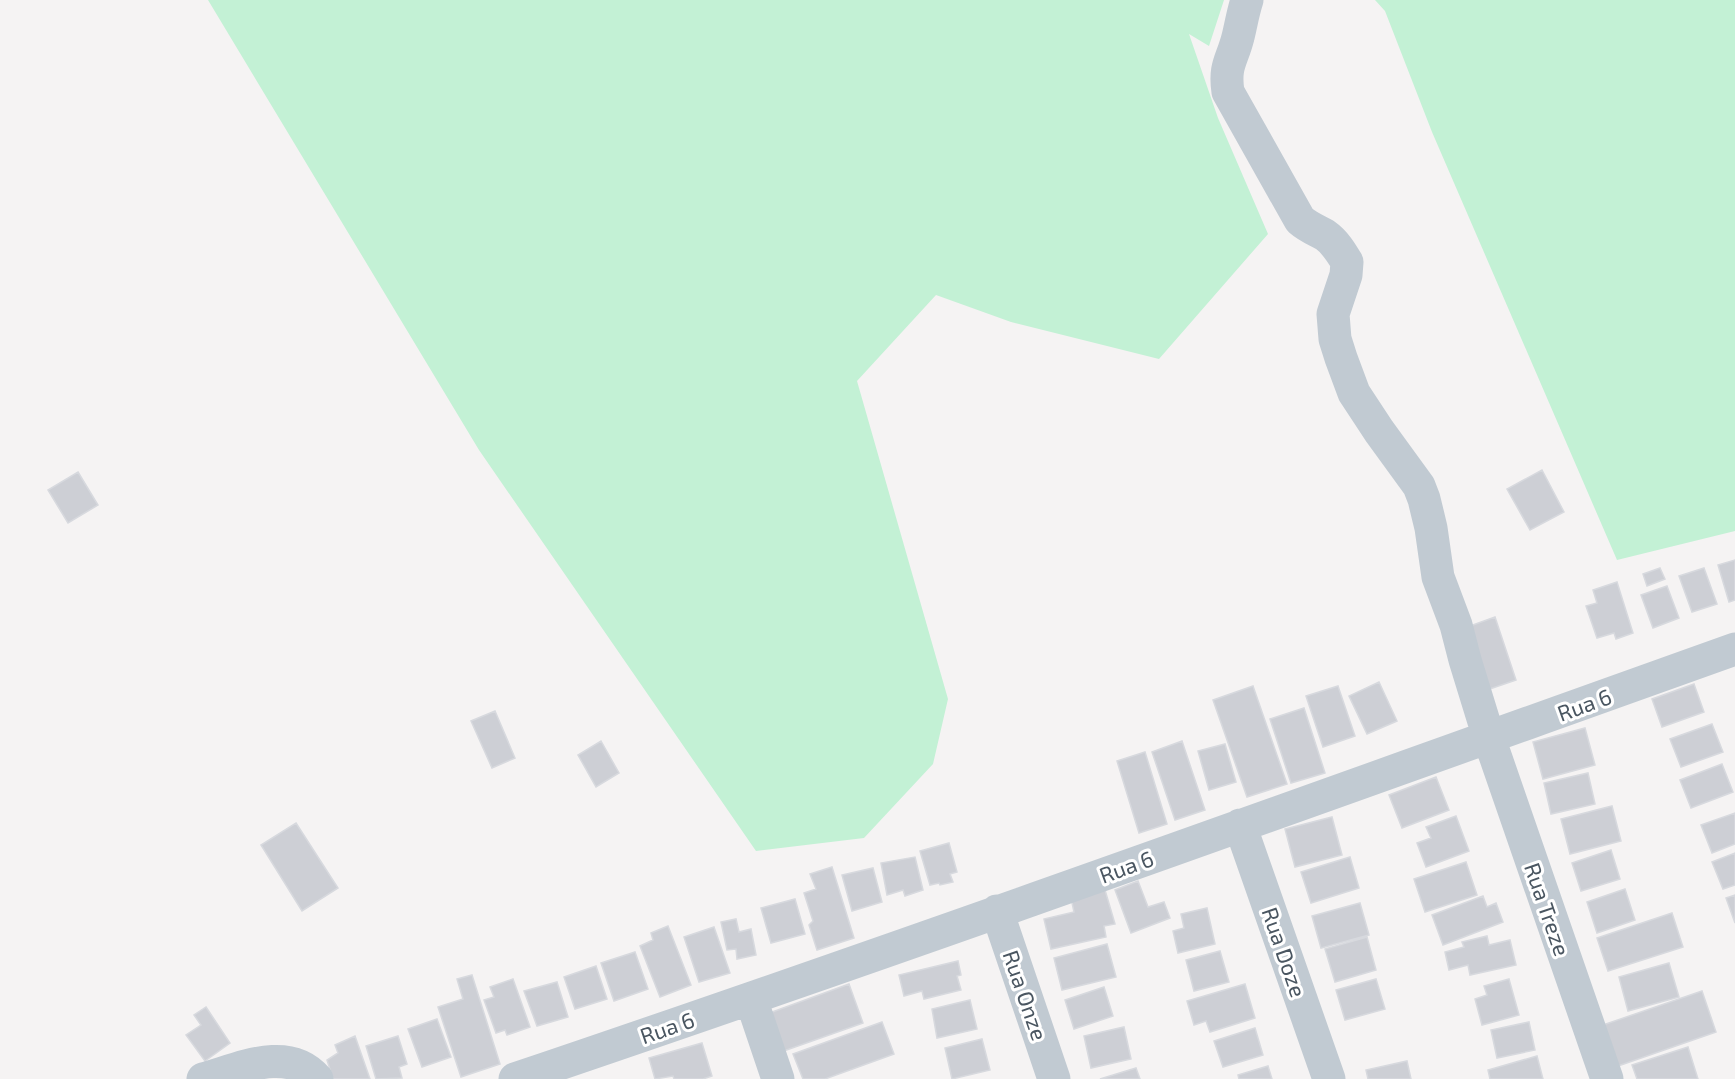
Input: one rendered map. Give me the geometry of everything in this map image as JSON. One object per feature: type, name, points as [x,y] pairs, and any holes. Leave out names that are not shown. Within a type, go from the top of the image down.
[{"type":"street","name":"Rua Treze","points":[[1247,0],[1238,40],[1225,75],[1228,92],[1300,220],[1335,244],[1347,262],[1346,275],[1333,314],[1338,348],[1354,393],[1419,486],[1424,499],[1438,577],[1456,625],[1489,738],[1607,1079]]},
{"type":"street","name":"Rua 6","points":[[515,1079],[751,999],[1734,651]]},
{"type":"street","name":"Rua Doze","points":[[1240,825],[1329,1079]]},
{"type":"street","name":"Rua Onze","points":[[997,911],[1054,1079]]},
{"type":"street","points":[[751,999],[778,1079]]},
{"type":"street","points":[[203,1079],[277,1060],[297,1064],[310,1071],[317,1079]]},
{"type":"green space","points":[[208,0],[1224,0],[1209,46],[1189,34],[1218,118],[1268,234],[1159,359],[1011,322],[936,295],[857,381],[948,699],[933,764],[864,838],[756,851],[479,450]]},
{"type":"green space","points":[[1375,0],[1735,0],[1735,531],[1617,560],[1432,132],[1385,11]]},
{"type":"building","points":[[1542,470],[1564,512],[1530,530],[1507,489]]},
{"type":"building","points":[[78,472],[98,505],[68,523],[48,490]]},
{"type":"building","points":[[1735,560],[1735,600],[1729,602],[1718,565]]},
{"type":"building","points":[[1660,568],[1665,579],[1647,586],[1643,574]]},
{"type":"building","points":[[1704,568],[1717,604],[1692,612],[1679,576]]},
{"type":"building","points":[[1617,582],[1633,633],[1616,639],[1614,633],[1597,638],[1586,606],[1597,603],[1593,590]]},
{"type":"building","points":[[1667,586],[1679,618],[1653,628],[1641,595]]},
{"type":"building","points":[[1495,617],[1516,680],[1478,693],[1459,630]]},
{"type":"building","points":[[1379,682],[1397,721],[1367,734],[1349,696]]},
{"type":"building","points":[[1694,684],[1704,712],[1662,727],[1652,699]]},
{"type":"building","points":[[1253,686],[1287,784],[1247,797],[1213,700]]},
{"type":"building","points":[[1338,686],[1355,736],[1323,747],[1306,696]]},
{"type":"building","points":[[1304,708],[1325,773],[1291,783],[1270,719]]},
{"type":"building","points":[[495,711],[515,758],[492,768],[471,721]]},
{"type":"building","points":[[1712,724],[1723,752],[1681,767],[1670,739]]},
{"type":"building","points":[[1585,728],[1595,765],[1543,779],[1533,742]]},
{"type":"building","points":[[601,741],[619,773],[596,787],[578,755]]},
{"type":"building","points":[[1182,741],[1205,810],[1175,820],[1152,752]]},
{"type":"building","points":[[1225,744],[1236,782],[1209,790],[1198,751]]},
{"type":"building","points":[[1145,752],[1167,824],[1139,833],[1117,761]]},
{"type":"building","points":[[1722,764],[1733,792],[1691,808],[1680,780]]},
{"type":"building","points":[[1588,773],[1595,804],[1551,814],[1544,783]]},
{"type":"building","points":[[1436,777],[1449,810],[1402,828],[1389,795]]},
{"type":"building","points":[[1612,806],[1621,841],[1570,854],[1561,819]]},
{"type":"building","points":[[1735,813],[1735,844],[1712,853],[1701,825]]},
{"type":"building","points":[[1456,816],[1469,851],[1426,867],[1417,843],[1431,838],[1426,827]]},
{"type":"building","points":[[1332,817],[1342,855],[1295,867],[1285,829]]},
{"type":"building","points":[[296,823],[338,888],[302,911],[261,845]]},
{"type":"building","points":[[949,843],[957,872],[950,874],[953,882],[930,885],[920,851]]},
{"type":"building","points":[[1611,850],[1620,879],[1581,891],[1572,863]]},
{"type":"building","points":[[1735,853],[1735,885],[1723,889],[1712,862]]},
{"type":"building","points":[[915,857],[923,890],[905,896],[903,890],[887,895],[881,863]]},
{"type":"building","points":[[1350,857],[1359,888],[1311,903],[1301,872]]},
{"type":"building","points":[[1466,862],[1477,895],[1425,912],[1414,879]]},
{"type":"building","points":[[832,867],[854,938],[817,950],[809,925],[813,921],[804,893],[816,889],[810,874]]},
{"type":"building","points":[[873,868],[882,902],[852,911],[842,875]]},
{"type":"building","points":[[1138,881],[1148,907],[1164,902],[1170,918],[1131,933],[1115,890]]},
{"type":"building","points":[[1625,889],[1635,920],[1597,933],[1587,902]]},
{"type":"building","points":[[1105,890],[1115,924],[1104,926],[1106,937],[1051,949],[1044,919],[1074,912],[1071,898]]},
{"type":"building","points":[[1735,895],[1735,923],[1726,898]]},
{"type":"building","points":[[1483,896],[1487,907],[1496,903],[1503,922],[1443,945],[1432,915]]},
{"type":"building","points":[[795,899],[805,934],[771,943],[761,908]]},
{"type":"building","points":[[1360,903],[1369,935],[1321,948],[1312,916]]},
{"type":"building","points":[[1207,908],[1215,944],[1178,953],[1173,931],[1184,928],[1181,914]]},
{"type":"building","points":[[1672,913],[1683,947],[1608,971],[1597,938]]},
{"type":"building","points":[[736,919],[739,932],[751,929],[756,955],[737,959],[736,949],[727,950],[721,922]]},
{"type":"building","points":[[668,926],[691,985],[660,997],[640,946],[653,940],[651,933]]},
{"type":"building","points":[[714,927],[730,973],[699,982],[684,937]]},
{"type":"building","points":[[1487,936],[1489,945],[1510,940],[1516,965],[1470,975],[1468,965],[1449,970],[1445,952],[1464,947],[1462,942]]},
{"type":"building","points":[[1367,937],[1376,970],[1335,982],[1325,949]]},
{"type":"building","points":[[1107,944],[1116,977],[1062,990],[1054,958]]},
{"type":"building","points":[[1220,951],[1229,982],[1194,991],[1186,960]]},
{"type":"building","points":[[635,952],[648,989],[614,1001],[601,963]]},
{"type":"building","points":[[958,961],[961,975],[957,976],[961,990],[924,999],[922,991],[904,996],[899,975]]},
{"type":"building","points":[[1669,963],[1679,997],[1628,1011],[1619,977]]},
{"type":"building","points":[[596,966],[607,999],[575,1009],[564,977]]},
{"type":"building","points":[[472,975],[500,1064],[461,1077],[438,1007],[463,999],[457,979]]},
{"type":"building","points":[[513,979],[530,1027],[507,1035],[505,1030],[496,1033],[484,1000],[494,997],[490,987]]},
{"type":"building","points":[[1376,979],[1385,1009],[1345,1020],[1336,990]]},
{"type":"building","points":[[1509,979],[1519,1015],[1482,1025],[1475,999],[1487,995],[1484,986]]},
{"type":"building","points":[[557,982],[568,1017],[537,1026],[524,991]]},
{"type":"building","points":[[849,984],[863,1023],[778,1053],[764,1015]]},
{"type":"building","points":[[1245,984],[1255,1018],[1210,1032],[1206,1021],[1194,1025],[1187,1001]]},
{"type":"building","points":[[1104,987],[1113,1016],[1074,1029],[1065,1000]]},
{"type":"building","points":[[1702,991],[1716,1032],[1618,1066],[1603,1025]]},
{"type":"building","points":[[970,1000],[977,1029],[937,1038],[932,1009]]},
{"type":"building","points":[[206,1007],[230,1043],[205,1061],[186,1035],[201,1025],[194,1015]]},
{"type":"building","points":[[437,1019],[451,1057],[422,1067],[408,1029]]},
{"type":"building","points":[[882,1022],[894,1054],[825,1079],[803,1079],[793,1054]]},
{"type":"building","points":[[1529,1022],[1535,1050],[1497,1058],[1491,1030]]},
{"type":"building","points":[[1124,1027],[1131,1059],[1091,1068],[1084,1036]]},
{"type":"building","points":[[1255,1028],[1263,1055],[1223,1067],[1214,1041]]},
{"type":"building","points":[[355,1036],[370,1079],[333,1079],[327,1060],[338,1053],[335,1045]]},
{"type":"building","points":[[398,1036],[407,1064],[399,1067],[402,1078],[376,1079],[366,1046]]},
{"type":"building","points":[[982,1039],[990,1070],[952,1079],[945,1048]]},
{"type":"building","points":[[702,1043],[712,1076],[703,1079],[674,1079],[673,1076],[655,1079],[649,1058]]},
{"type":"building","points":[[1688,1047],[1698,1079],[1637,1079],[1632,1065]]},
{"type":"building","points":[[1537,1056],[1543,1079],[1490,1079],[1488,1070]]},
{"type":"building","points":[[1407,1061],[1411,1079],[1368,1079],[1366,1070]]},
{"type":"building","points":[[1268,1066],[1272,1079],[1239,1079],[1238,1075]]},
{"type":"building","points":[[1136,1068],[1140,1079],[1100,1079]]}]
